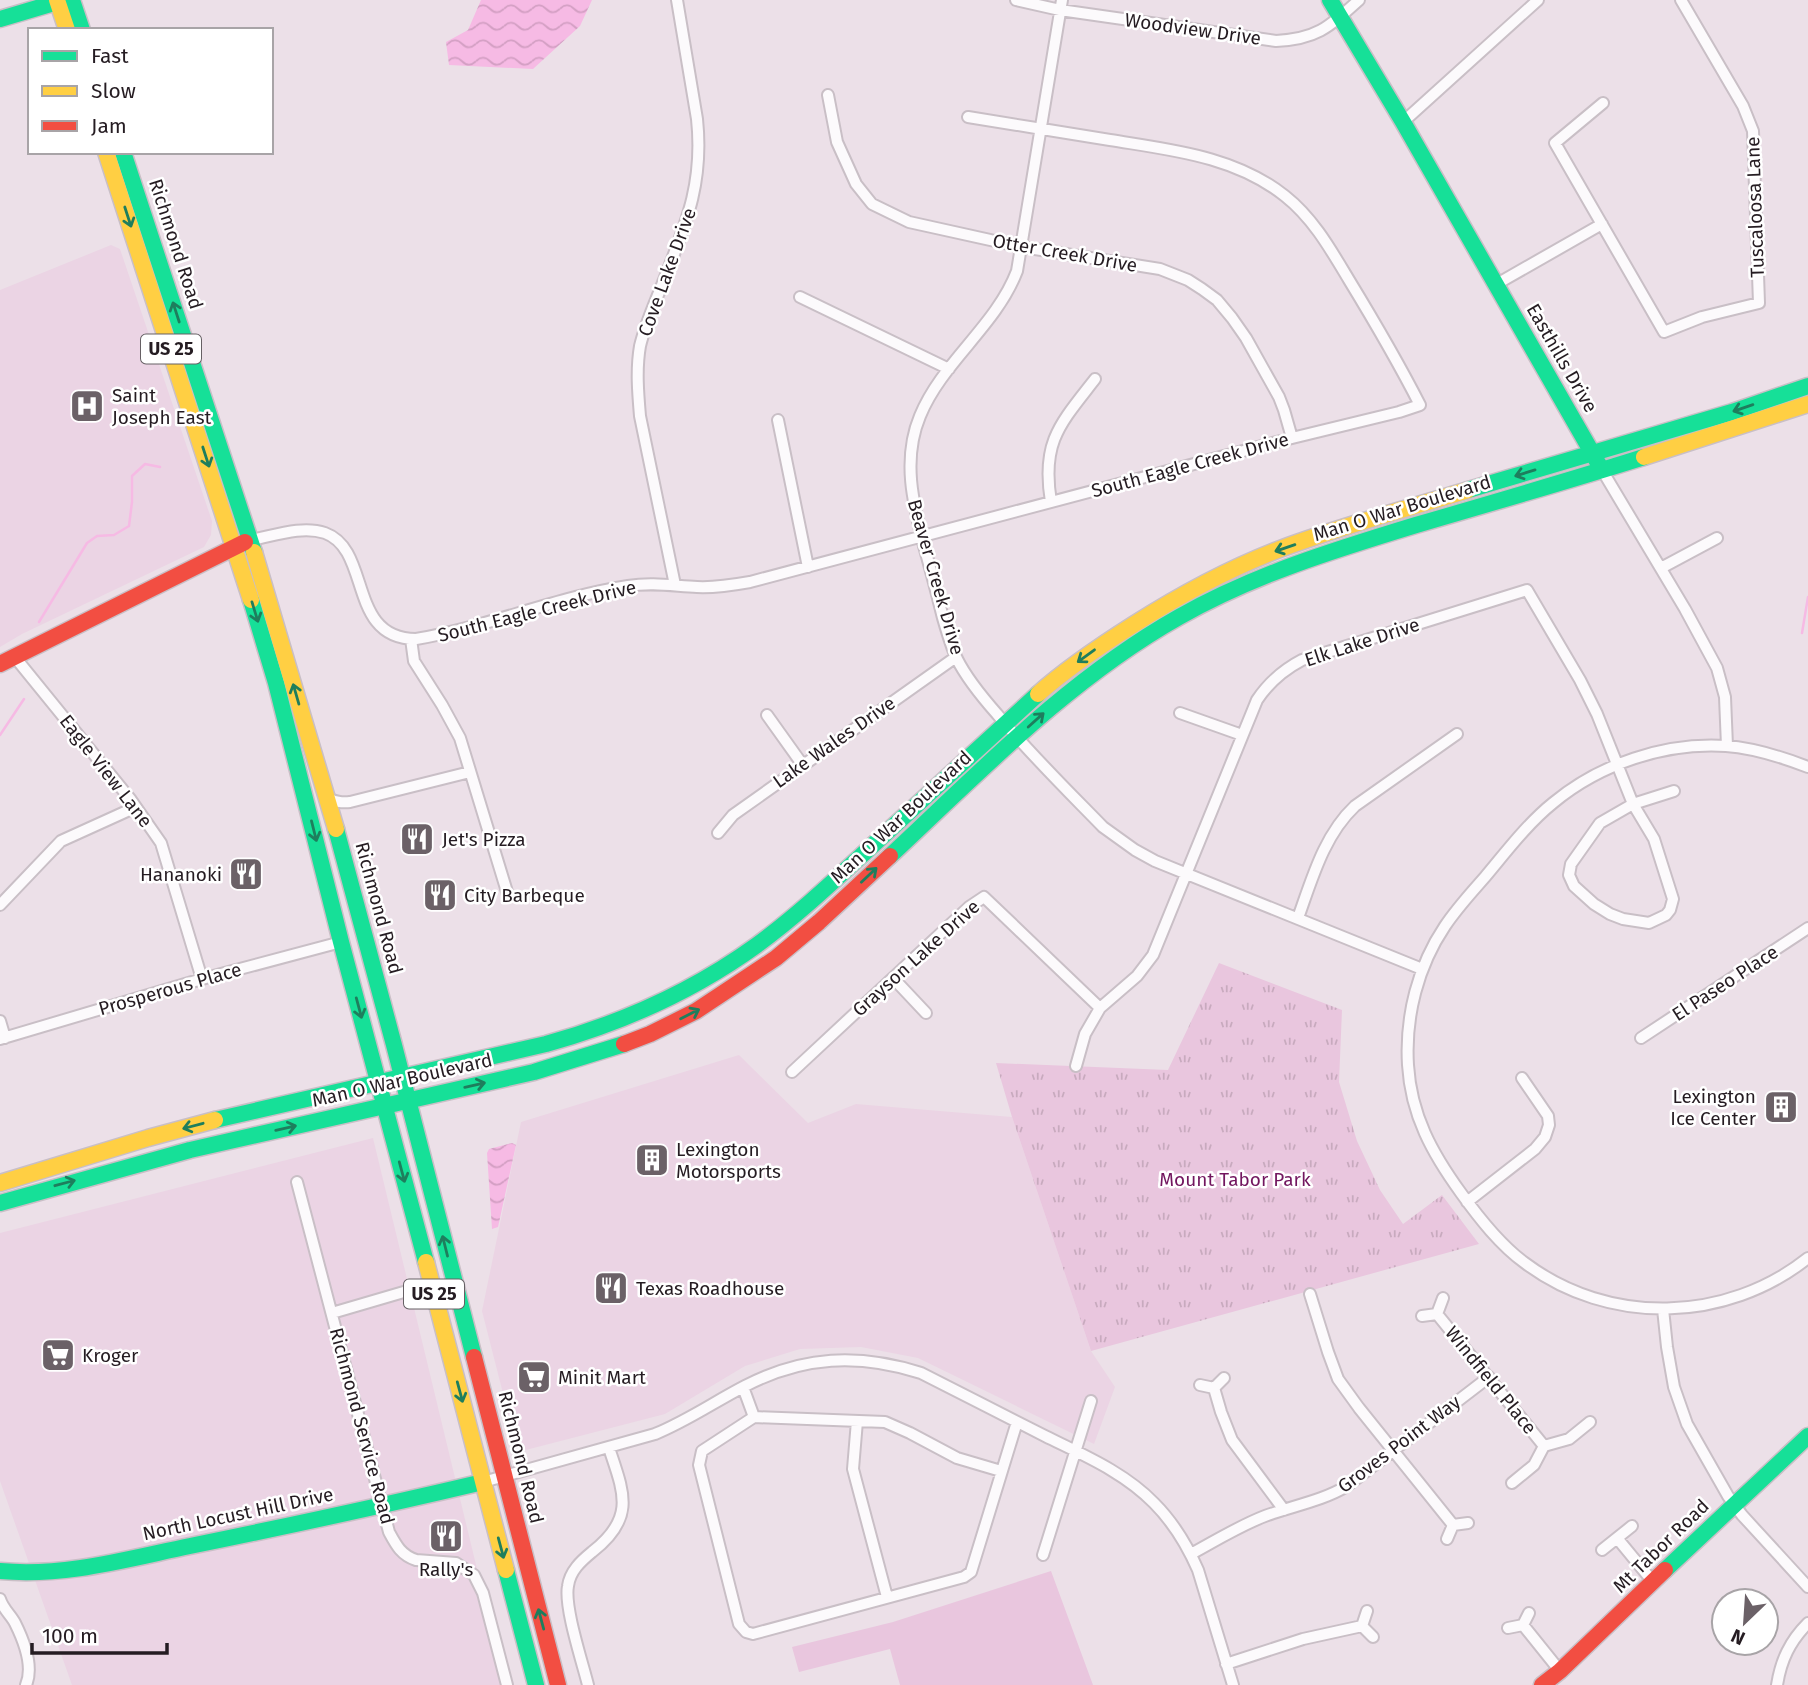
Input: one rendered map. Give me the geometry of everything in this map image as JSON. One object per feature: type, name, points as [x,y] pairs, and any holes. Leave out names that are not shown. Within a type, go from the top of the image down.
[{"type":"main road","name":"Easthills Drive","points":[[1331,0],[1602,470]]},
{"type":"main road","points":[[0,19],[63,1]]},
{"type":"main road","points":[[63,1],[67,28]]},
{"type":"main road","points":[[63,1],[81,28]]},
{"type":"main road","name":"Richmond Road","points":[[107,154],[235,546],[276,683],[341,942],[536,1685]]},
{"type":"main road","name":"Richmond Road","points":[[124,154],[251,540],[337,832],[558,1685]]},
{"type":"main road","name":"Man O War Boulevard","points":[[0,1183],[196,1125],[545,1044],[586,1033],[637,1014],[701,981],[757,945],[795,915],[1056,678],[1109,639],[1223,573],[1353,525],[1732,412],[1808,386]]},
{"type":"main road","name":"Man O War Boulevard","points":[[0,1203],[190,1150],[534,1072],[650,1034],[696,1012],[776,958],[819,922],[1039,717],[1104,664],[1178,617],[1236,587],[1304,560],[1602,470],[1808,404]]},
{"type":"main road","points":[[7,660],[251,540]]},
{"type":"main road","name":"Mt Tabor Road","points":[[1542,1685],[1808,1436]]},
{"type":"main road","name":"North Locust Hill Drive","points":[[1,1576],[58,1571],[120,1561],[483,1482]]},
{"type":"street","name":"Cove Lake Drive","points":[[675,585],[640,416],[638,366],[640,346],[648,319],[690,213],[698,173],[699,135],[677,0]]},
{"type":"street","name":"Woodview Drive","points":[[1016,0],[1276,41],[1306,37],[1325,29],[1359,0]]},
{"type":"street","points":[[1403,122],[1538,0]]},
{"type":"street","name":"Tuscaloosa Lane","points":[[1603,103],[1555,142],[1664,332],[1702,317],[1759,303],[1753,131],[1743,106],[1681,0]]},
{"type":"street","name":"Beaver Creek Drive","points":[[1061,5],[1017,271],[1007,294],[926,402],[913,439],[910,475],[913,500],[956,657],[973,684],[1017,738],[1103,827],[1118,839],[1156,861],[1422,969]]},
{"type":"street","name":"Otter Creek Drive","points":[[828,95],[837,142],[856,184],[872,204],[909,222],[1022,247],[1160,269],[1188,280],[1217,300],[1245,338],[1279,397],[1292,438]]},
{"type":"street","name":"South Eagle Creek Drive","points":[[251,540],[305,530],[325,533],[346,551],[372,615],[381,626],[396,636],[411,639],[431,637],[627,586],[650,583],[700,587],[750,582],[1420,405],[1362,301],[1320,233],[1286,197],[1268,183],[1228,163],[1161,148],[968,117]]},
{"type":"street","points":[[1495,285],[1602,224]]},
{"type":"street","points":[[800,297],[949,369]]},
{"type":"street","points":[[1051,502],[1047,470],[1054,438],[1065,418],[1095,379]]},
{"type":"street","points":[[778,420],[808,567]]},
{"type":"street","name":"Easthills Drive","points":[[1602,470],[1717,668],[1725,698],[1727,746]]},
{"type":"street","points":[[1661,568],[1717,538]]},
{"type":"street","name":"Elk Lake Drive","points":[[1076,1066],[1085,1034],[1100,1008],[1137,975],[1153,955],[1257,700],[1278,675],[1302,660],[1527,590],[1580,680],[1617,764]]},
{"type":"street","points":[[411,639],[414,661],[456,730],[508,895]]},
{"type":"street","name":"Lake Wales Drive","points":[[718,833],[733,815],[956,657]]},
{"type":"street","name":"Eagle View Lane","points":[[7,660],[136,807],[161,843],[202,979]]},
{"type":"street","points":[[1180,713],[1242,735]]},
{"type":"street","points":[[767,715],[802,764]]},
{"type":"street","points":[[1298,918],[1328,843],[1345,816],[1355,806],[1457,734]]},
{"type":"street","points":[[1808,767],[1770,754],[1727,746],[1685,748],[1666,750],[1617,764],[1567,792],[1533,822],[1446,924],[1422,969],[1414,996],[1409,1026],[1408,1064],[1418,1116],[1439,1164],[1467,1202],[1508,1249],[1531,1268],[1556,1283],[1616,1305],[1663,1309],[1692,1307],[1728,1300],[1764,1285],[1808,1258]]},
{"type":"street","points":[[1617,764],[1633,804],[1654,839],[1673,899],[1666,915],[1649,923],[1610,914],[1574,886],[1569,875],[1571,864],[1600,823],[1633,804],[1674,792]]},
{"type":"street","points":[[325,792],[330,799],[350,803],[470,772]]},
{"type":"street","points":[[337,832],[337,820],[350,803]]},
{"type":"street","points":[[0,905],[61,841],[136,807]]},
{"type":"street","name":"Grayson Lake Drive","points":[[792,1072],[984,897],[1100,1008]]},
{"type":"street","name":"El Paseo Place","points":[[1642,1038],[1808,928]]},
{"type":"street","name":"Prosperous Place","points":[[2,1038],[202,979],[341,942]]},
{"type":"street","points":[[894,979],[926,1013]]},
{"type":"street","points":[[0,1021],[2,1038]]},
{"type":"street","points":[[1467,1202],[1535,1149],[1545,1137],[1549,1125],[1548,1116],[1522,1078]]},
{"type":"street","name":"Richmond Service Road","points":[[297,1182],[389,1532],[396,1546],[405,1555],[416,1560],[456,1563],[474,1575],[483,1593],[507,1685]]},
{"type":"street","name":"Richmond Service Road","points":[[332,1313],[431,1284]]},
{"type":"street","points":[[1310,1294],[1338,1379],[1453,1525]]},
{"type":"street","name":"Windfield Place","points":[[1437,1314],[1443,1298]]},
{"type":"street","points":[[1663,1309],[1670,1368],[1680,1405],[1699,1445],[1734,1504],[1808,1587]]},
{"type":"street","name":"Windfield Place","points":[[1422,1315],[1437,1314]]},
{"type":"street","name":"Windfield Place","points":[[1437,1314],[1544,1446]]},
{"type":"street","points":[[483,1482],[655,1434],[743,1387],[794,1366],[829,1360],[866,1361],[902,1367],[921,1373],[1075,1451],[1125,1479],[1154,1502],[1175,1527],[1191,1554],[1205,1588],[1233,1685]]},
{"type":"street","name":"Groves Point Way","points":[[1191,1554],[1242,1526],[1341,1490],[1489,1377]]},
{"type":"street","points":[[1214,1388],[1224,1378]]},
{"type":"street","points":[[1200,1385],[1214,1388]]},
{"type":"street","points":[[743,1387],[754,1417]]},
{"type":"street","points":[[1214,1388],[1232,1440],[1284,1510]]},
{"type":"street","points":[[1043,1555],[1091,1401]]},
{"type":"street","points":[[1001,1471],[957,1458],[885,1423],[754,1417],[702,1451],[699,1465],[739,1625],[746,1632],[753,1634],[964,1577],[971,1572],[1017,1422]]},
{"type":"street","points":[[857,1421],[853,1469],[887,1597]]},
{"type":"street","name":"Windfield Place","points":[[1512,1483],[1534,1465],[1544,1446],[1569,1439],[1590,1422]]},
{"type":"street","points":[[588,1685],[569,1611],[568,1586],[572,1573],[579,1564],[604,1543],[620,1522],[623,1498],[609,1448]]},
{"type":"street","points":[[1453,1525],[1468,1522]]},
{"type":"street","points":[[1447,1539],[1453,1525]]},
{"type":"street","points":[[1602,1550],[1632,1526]]},
{"type":"street","points":[[1617,1538],[1654,1583]]},
{"type":"street","points":[[0,1602],[15,1622],[30,1662],[26,1685]]},
{"type":"street","points":[[1362,1626],[1367,1611]]},
{"type":"street","points":[[1524,1626],[1529,1612]]},
{"type":"street","points":[[1777,1685],[1783,1658],[1795,1637],[1808,1623]]},
{"type":"street","points":[[1226,1664],[1303,1639],[1362,1626]]},
{"type":"street","points":[[1362,1626],[1373,1637]]},
{"type":"street","points":[[1524,1626],[1560,1671]]},
{"type":"street","points":[[1508,1628],[1524,1626]]},
{"type":"shaded area","name":"Saint Joseph East","points":[[111,245],[120,249],[212,521],[211,535],[204,547],[0,647],[0,290]]},
{"type":"shaded area","points":[[739,1055],[808,1123],[856,1104],[1012,1117],[1091,1351],[1115,1387],[1094,1444],[918,1358],[861,1347],[800,1349],[745,1366],[665,1414],[518,1452],[482,1311],[521,1122]]},
{"type":"shaded area","points":[[373,1138],[505,1685],[72,1685],[0,1481],[0,1233]]},
{"type":"green space","name":"Mount Tabor Park","points":[[1219,963],[1342,1010],[1339,1082],[1357,1141],[1380,1190],[1403,1224],[1442,1195],[1479,1244],[1091,1351],[996,1063],[1168,1070]]},
{"type":"green space","points":[[1051,1571],[1093,1685],[900,1685],[890,1649],[799,1672],[792,1647],[893,1622]]},
{"type":"water","points":[[481,0],[592,0],[580,26],[533,69],[449,65],[446,42],[468,30]]},
{"type":"water","points":[[512,1143],[516,1145],[498,1227],[492,1229],[487,1153],[489,1149]]},
{"type":"waterway","points":[[39,622],[87,543],[97,536],[114,535],[129,526],[132,476],[145,464],[160,467]]},
{"type":"waterway","points":[[1802,633],[1808,597]]},
{"type":"waterway","points":[[0,735],[24,699]]},
{"type":"traffic: fast","points":[[0,19],[64,0]]},
{"type":"traffic: fast","points":[[72,0],[81,28]]},
{"type":"traffic: fast","points":[[1330,0],[1602,470]]},
{"type":"traffic: fast","points":[[124,154],[254,552]]},
{"type":"traffic: fast","points":[[1468,490],[1732,412],[1808,386]]},
{"type":"traffic: fast","points":[[890,856],[992,759],[1063,697],[1139,642],[1207,602],[1324,554],[1644,457]]},
{"type":"traffic: fast","points":[[251,600],[276,683],[426,1262]]},
{"type":"traffic: fast","points":[[215,1120],[546,1044],[629,1016],[682,991],[732,962],[787,922],[1038,694]]},
{"type":"traffic: fast","points":[[336,829],[474,1357]]},
{"type":"traffic: fast","points":[[0,1203],[190,1150],[534,1072],[624,1044]]},
{"type":"traffic: fast","points":[[1665,1570],[1808,1436]]},
{"type":"traffic: fast","points":[[0,1571],[48,1571],[96,1566],[483,1482]]},
{"type":"traffic: fast","points":[[506,1570],[536,1685]]},
{"type":"traffic: slow","points":[[57,0],[66,28]]},
{"type":"traffic: slow","points":[[107,154],[251,600]]},
{"type":"traffic: slow","points":[[1644,457],[1808,404]]},
{"type":"traffic: slow","points":[[1038,694],[1072,666],[1121,633],[1168,603],[1223,574],[1303,541],[1468,490]]},
{"type":"traffic: slow","points":[[254,552],[336,829]]},
{"type":"traffic: slow","points":[[0,1183],[215,1120]]},
{"type":"traffic: slow","points":[[426,1262],[506,1570]]},
{"type":"traffic: jam","points":[[0,664],[245,542]]},
{"type":"traffic: jam","points":[[624,1044],[696,1011],[776,958],[890,856]]},
{"type":"traffic: jam","points":[[474,1357],[558,1685]]},
{"type":"traffic: jam","points":[[1542,1685],[1665,1570]]},
{"type":"place","name":"Saint Joseph East","points":[[87,406]]},
{"type":"place","name":"Jet's Pizza","points":[[417,839]]},
{"type":"place","name":"Hananoki","points":[[246,874]]},
{"type":"place","name":"City Barbeque","points":[[440,895]]},
{"type":"place","name":"Lexington Ice Center","points":[[1781,1107]]},
{"type":"place","name":"Lexington Motorsports","points":[[652,1160]]},
{"type":"place","name":"Texas Roadhouse","points":[[611,1288]]},
{"type":"place","name":"Kroger","points":[[58,1355]]},
{"type":"place","name":"Minit Mart","points":[[534,1377]]},
{"type":"place","name":"Rally's","points":[[446,1536]]}]
